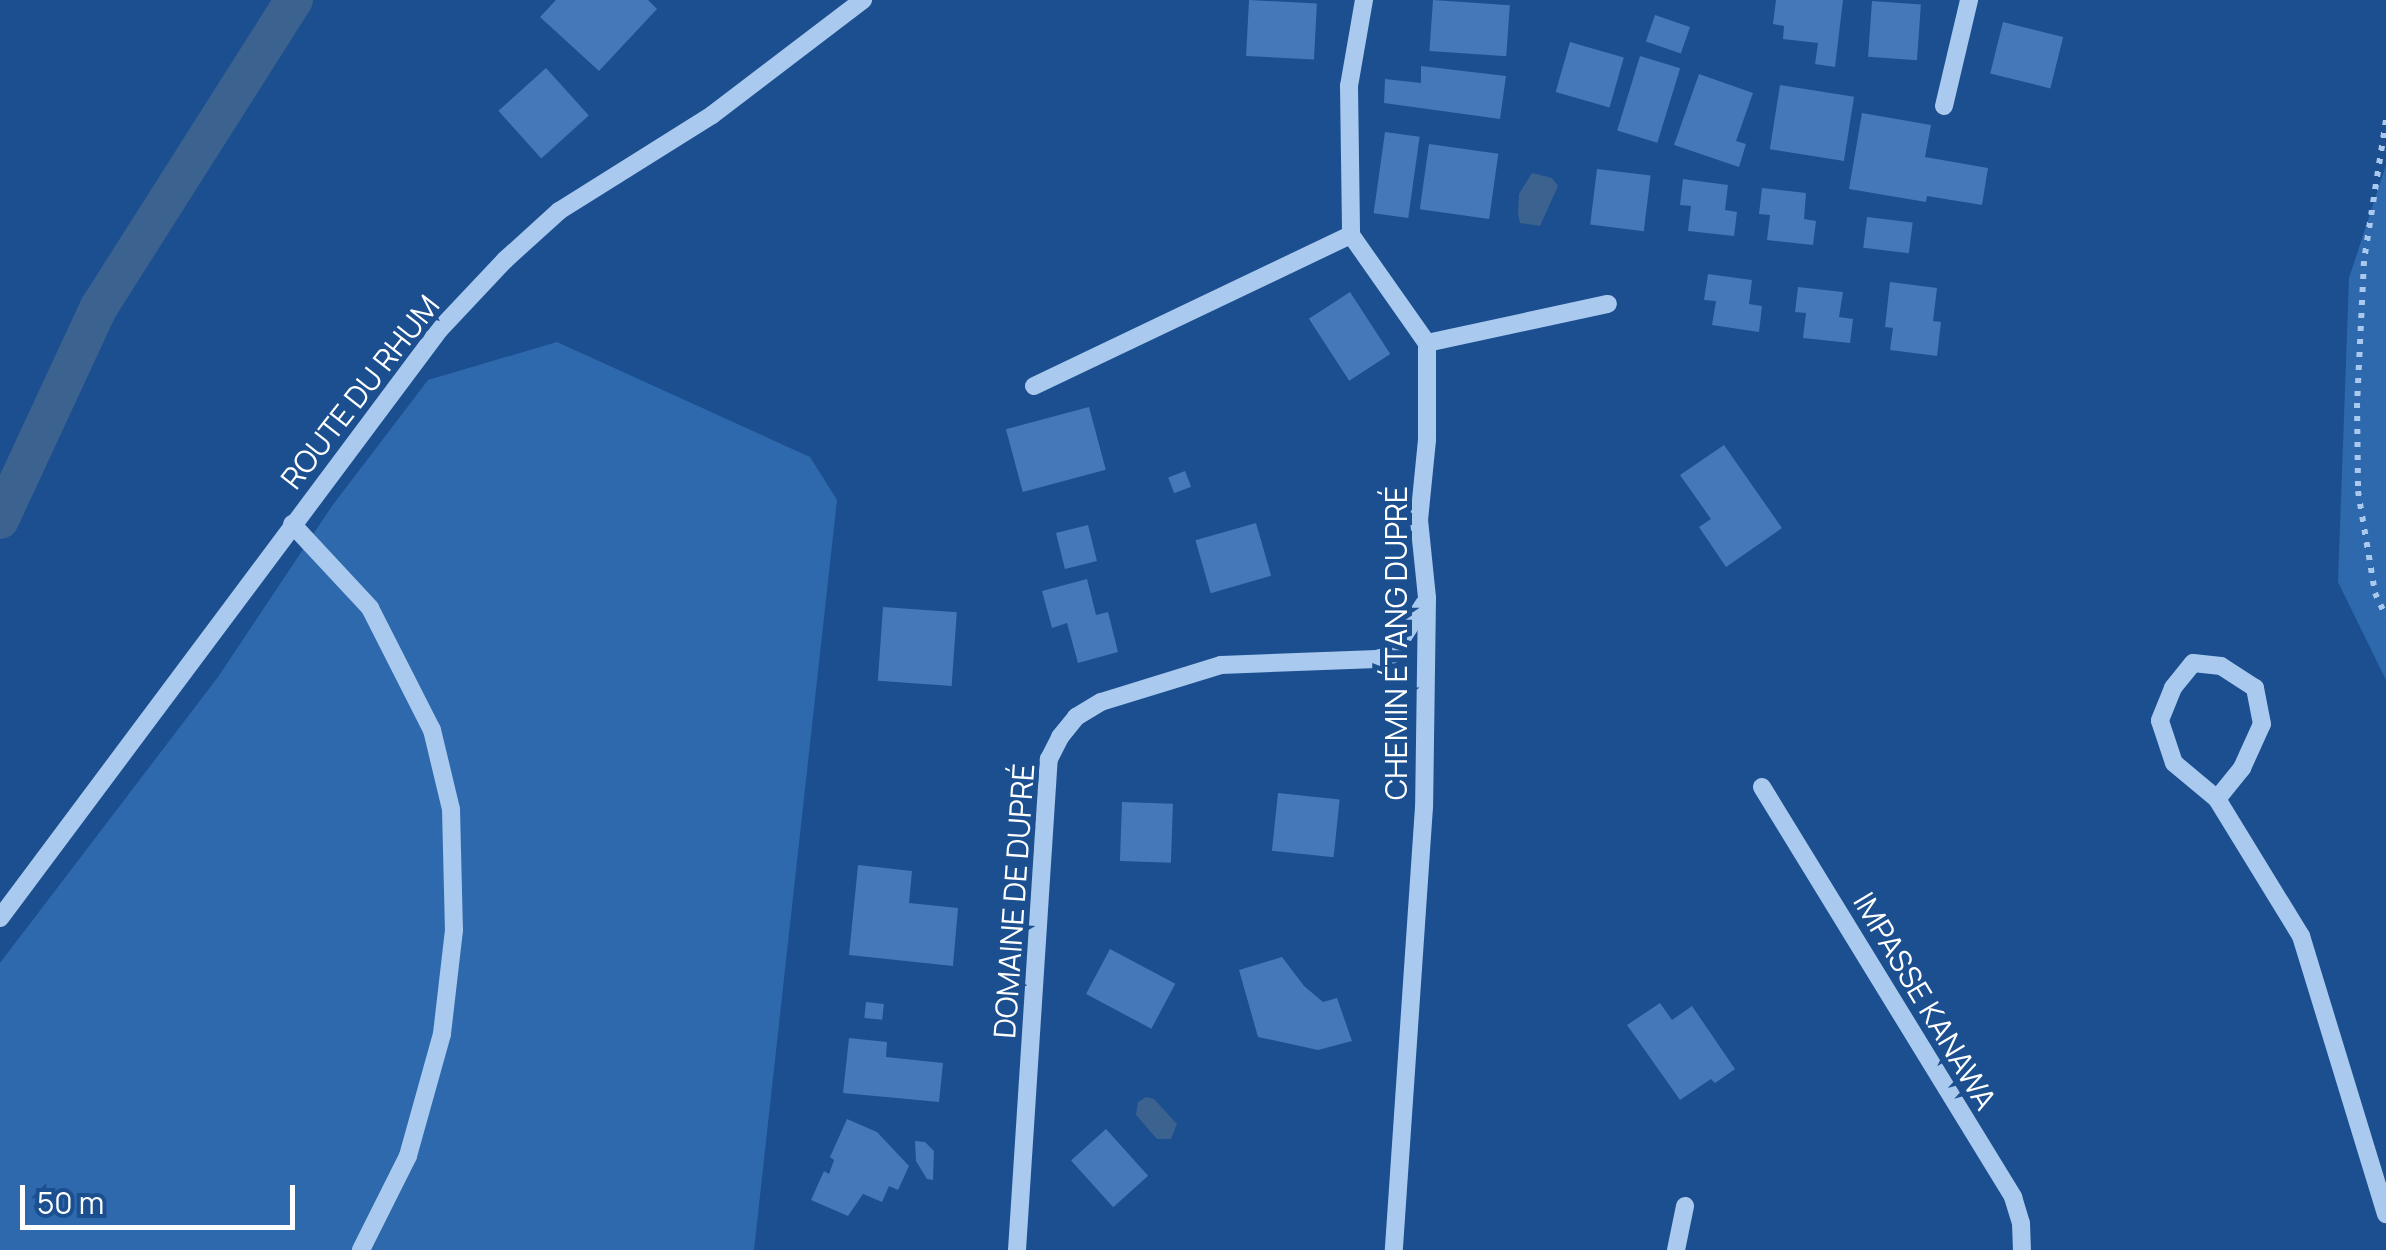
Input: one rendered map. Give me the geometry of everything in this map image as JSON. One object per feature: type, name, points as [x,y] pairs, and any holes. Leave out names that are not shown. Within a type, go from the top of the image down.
[{"type":"street","name":"ROUTE DU RHUM","points":[[0,918],[440,329],[505,260],[560,211],[712,115],[862,0]]},
{"type":"street","points":[[1364,0],[1348,86],[1351,235],[1427,343],[1608,304]]},
{"type":"street","points":[[1944,106],[1968,0]]},
{"type":"street","points":[[1034,386],[1351,235]]},
{"type":"street","name":"CHEMIN ÉTANG DUPRÉ","points":[[1394,1250],[1424,807],[1427,598],[1418,520],[1428,440],[1427,343]]},
{"type":"street","points":[[292,524],[370,608],[432,730],[451,809],[454,930],[442,1034],[408,1156],[361,1250]]},
{"type":"street","name":"DOMAINE DE DUPRÉ","points":[[1017,1250],[1050,759],[1060,737],[1076,717],[1100,702],[1220,664],[1377,659],[1391,655],[1427,598]]},
{"type":"street","points":[[2217,800],[2242,768],[2262,724],[2255,688],[2221,666],[2193,662],[2173,688],[2160,720],[2174,762],[2217,800],[2301,936],[2386,1214]]},
{"type":"street","name":"IMPASSE KANAWA","points":[[1762,787],[2013,1197],[2021,1223],[2022,1250]]},
{"type":"street","points":[[1676,1250],[1685,1206]]},
{"type":"path","points":[[2386,120],[2364,261],[2356,403],[2358,491],[2375,593],[2386,617]]},
{"type":"shaded area","points":[[2386,165],[2386,680],[2338,582],[2349,278]]},
{"type":"shaded area","points":[[1532,173],[1552,178],[1558,186],[1540,226],[1520,223],[1518,213],[1519,194]]},
{"type":"shaded area","points":[[557,342],[810,457],[837,500],[754,1250],[0,1250],[0,963],[218,677],[332,506],[428,380]]},
{"type":"shaded area","points":[[1146,1097],[1154,1099],[1177,1124],[1171,1139],[1157,1139],[1136,1115],[1138,1102]]},
{"type":"building","points":[[556,0],[648,0],[657,9],[599,71],[540,17]]},
{"type":"building","points":[[1249,0],[1317,4],[1314,59],[1246,56]]},
{"type":"building","points":[[1433,0],[1510,5],[1506,56],[1429,51]]},
{"type":"building","points":[[1776,0],[1843,0],[1835,67],[1815,64],[1818,43],[1783,39],[1784,26],[1773,24]]},
{"type":"building","points":[[1872,1],[1921,4],[1917,60],[1868,57]]},
{"type":"building","points":[[1655,15],[1690,27],[1681,54],[1646,41]]},
{"type":"building","points":[[2003,22],[2063,37],[2050,88],[1990,73]]},
{"type":"building","points":[[1570,42],[1624,57],[1609,107],[1556,92]]},
{"type":"building","points":[[1640,56],[1680,68],[1657,143],[1617,131]]},
{"type":"building","points":[[1421,66],[1506,76],[1500,119],[1384,103],[1385,79],[1421,83]]},
{"type":"building","points":[[546,68],[589,116],[541,158],[498,111]]},
{"type":"building","points":[[1699,74],[1753,93],[1736,141],[1746,144],[1739,167],[1674,145]]},
{"type":"building","points":[[1780,85],[1854,97],[1844,161],[1770,149]]},
{"type":"building","points":[[1862,113],[1931,125],[1925,157],[1988,168],[1982,205],[1927,196],[1926,202],[1849,189]]},
{"type":"building","points":[[1385,132],[1420,137],[1408,218],[1374,213]]},
{"type":"building","points":[[1429,144],[1498,154],[1489,219],[1420,209]]},
{"type":"building","points":[[1597,169],[1651,176],[1644,231],[1590,225]]},
{"type":"building","points":[[1683,179],[1728,185],[1725,210],[1737,212],[1734,236],[1688,231],[1691,206],[1680,205]]},
{"type":"building","points":[[1762,188],[1806,193],[1804,219],[1816,221],[1813,245],[1767,240],[1770,215],[1759,214]]},
{"type":"building","points":[[1867,217],[1913,223],[1909,253],[1863,248]]},
{"type":"building","points":[[1708,274],[1752,280],[1749,304],[1762,306],[1759,332],[1712,325],[1716,301],[1704,300]]},
{"type":"building","points":[[1890,282],[1937,288],[1933,321],[1941,322],[1937,356],[1890,350],[1893,328],[1885,327]]},
{"type":"building","points":[[1798,287],[1843,292],[1839,317],[1853,319],[1850,343],[1803,338],[1806,313],[1795,312]]},
{"type":"building","points":[[1350,292],[1390,354],[1349,381],[1309,319]]},
{"type":"building","points":[[1089,407],[1106,470],[1023,492],[1006,429]]},
{"type":"building","points":[[1724,445],[1782,528],[1726,567],[1699,527],[1711,519],[1680,475]]},
{"type":"building","points":[[1185,471],[1191,487],[1174,493],[1168,477]]},
{"type":"building","points":[[1256,523],[1271,576],[1211,593],[1195,540]]},
{"type":"building","points":[[1088,525],[1097,561],[1065,569],[1056,533]]},
{"type":"building","points":[[1087,579],[1096,615],[1108,612],[1118,652],[1078,663],[1067,623],[1052,628],[1042,591]]},
{"type":"building","points":[[883,607],[957,612],[952,686],[878,681]]},
{"type":"building","points":[[1278,793],[1340,799],[1334,857],[1272,851]]},
{"type":"building","points":[[1122,802],[1173,804],[1171,863],[1120,861]]},
{"type":"building","points":[[858,865],[912,871],[909,903],[958,908],[953,966],[849,955]]},
{"type":"building","points":[[1110,949],[1175,984],[1151,1029],[1086,994]]},
{"type":"building","points":[[1282,957],[1304,986],[1323,1002],[1337,998],[1352,1041],[1318,1050],[1258,1037],[1239,970]]},
{"type":"building","points":[[866,1002],[884,1004],[882,1020],[864,1018]]},
{"type":"building","points":[[1660,1003],[1672,1020],[1692,1006],[1735,1069],[1715,1083],[1711,1079],[1680,1100],[1627,1025]]},
{"type":"building","points":[[849,1038],[887,1042],[886,1057],[943,1063],[939,1102],[843,1093]]},
{"type":"building","points":[[847,1119],[877,1132],[909,1166],[898,1190],[889,1186],[882,1202],[863,1194],[848,1216],[811,1200],[824,1171],[829,1174],[834,1160],[830,1157]]},
{"type":"building","points":[[1106,1129],[1148,1176],[1113,1207],[1071,1160]]},
{"type":"building","points":[[915,1141],[925,1142],[934,1151],[933,1180],[927,1179],[916,1161]]},
{"type":"waterway","points":[[0,520],[99,307],[294,0]]}]
